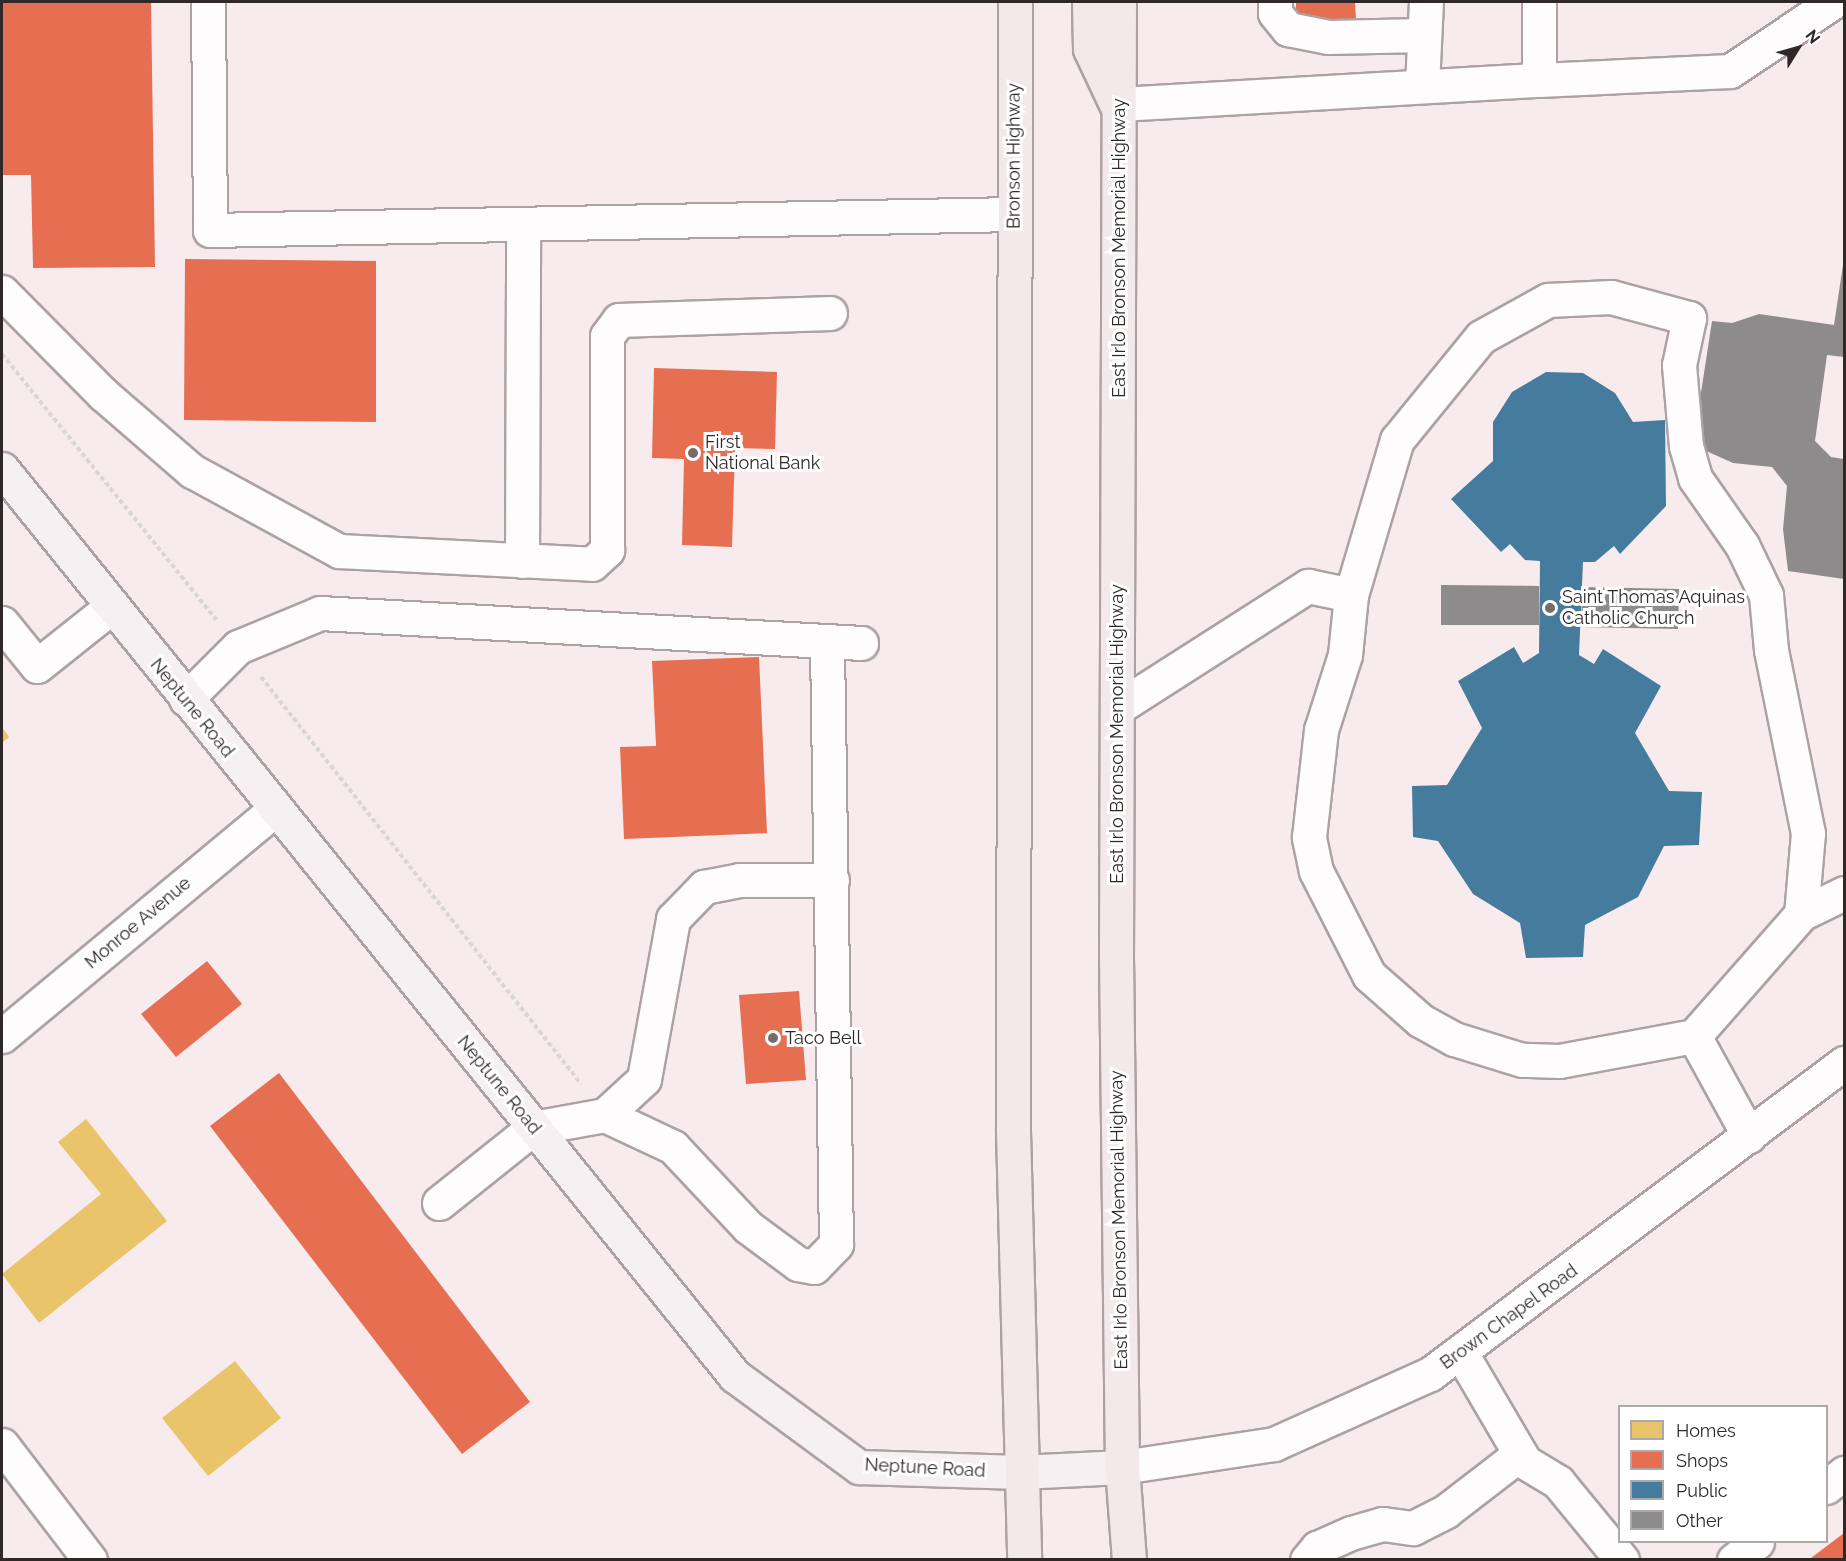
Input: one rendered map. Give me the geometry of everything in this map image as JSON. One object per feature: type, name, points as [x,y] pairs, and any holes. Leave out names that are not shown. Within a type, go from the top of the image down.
[{"type":"highway","name":"Bronson Highway","points":[[1015,2],[1013,1131],[1020,1472]]},
{"type":"highway","points":[[1089,2],[1090,49],[1120,109]]},
{"type":"highway","name":"East Irlo Bronson Memorial Highway","points":[[1119,2],[1117,708],[1122,1467],[1129,1560]]},
{"type":"highway","points":[[1020,1472],[1024,1560]]},
{"type":"main road","name":"Neptune Road","points":[[2,469],[110,608],[735,1376],[859,1467],[1020,1472],[1122,1467]]},
{"type":"street","points":[[208,2],[210,230],[1014,214]]},
{"type":"street","points":[[1275,2],[1275,13],[1288,29],[1328,37],[1424,35]]},
{"type":"street","points":[[1422,86],[1426,2]]},
{"type":"street","points":[[1539,2],[1539,80]]},
{"type":"street","points":[[1120,109],[1422,86],[1730,71],[1833,2]]},
{"type":"street","points":[[522,561],[523,224]]},
{"type":"street","points":[[2,292],[103,394],[192,471],[339,551],[592,564],[607,550],[607,336],[618,320],[830,313]]},
{"type":"street","points":[[1801,914],[1808,834],[1771,650],[1766,595],[1742,545],[1695,478],[1686,446],[1679,365],[1689,318],[1611,297],[1548,300],[1481,337],[1397,440],[1351,595],[1345,655],[1320,739],[1309,837],[1316,871],[1369,975],[1420,1020],[1446,1034],[1522,1060],[1559,1061],[1694,1036],[1801,914],[1845,893]]},
{"type":"street","points":[[1117,708],[1308,586],[1351,595]]},
{"type":"street","points":[[2,623],[37,666],[110,608]]},
{"type":"street","points":[[186,699],[238,647],[320,613],[861,643]]},
{"type":"street","points":[[605,1115],[673,1147],[779,1254],[814,1267],[828,1256],[840,1226],[827,641]]},
{"type":"street","name":"Monroe Avenue","points":[[2,1036],[274,810]]},
{"type":"street","points":[[439,1203],[533,1128],[605,1115],[644,1079],[673,919],[704,887],[740,880],[832,880]]},
{"type":"street","points":[[1694,1036],[1749,1136]]},
{"type":"street","name":"Brown Chapel Road","points":[[1122,1467],[1274,1444],[1430,1374],[1845,1063]]},
{"type":"street","points":[[1461,1353],[1520,1454],[1557,1482],[1622,1560]]},
{"type":"street","points":[[2,1444],[90,1560]]},
{"type":"street","points":[[1307,1560],[1317,1548],[1362,1530],[1383,1524],[1413,1528],[1446,1511],[1520,1454]]},
{"type":"street","points":[[1828,1486],[1845,1473]]},
{"type":"street","points":[[1734,1560],[1756,1543]]},
{"type":"path","points":[[2,354],[218,622]]},
{"type":"path","points":[[257,671],[585,1089]]},
{"type":"building: Homes","points":[[2,727],[9,737],[2,743]]},
{"type":"building: Homes","points":[[86,1119],[167,1221],[39,1323],[2,1274],[101,1194],[58,1142]]},
{"type":"building: Homes","points":[[235,1361],[281,1418],[208,1476],[162,1418]]},
{"type":"building: Shops","points":[[2,2],[151,2],[155,267],[33,268],[31,175],[2,175]]},
{"type":"building: Shops","points":[[1296,2],[1355,2],[1356,19],[1296,20]]},
{"type":"building: Shops","points":[[185,259],[376,261],[376,422],[184,420]]},
{"type":"building: Shops","name":"First National Bank","points":[[654,368],[777,372],[775,449],[735,448],[732,547],[682,545],[684,459],[652,458]]},
{"type":"building: Shops","points":[[759,657],[767,833],[624,839],[620,747],[656,746],[652,661]]},
{"type":"building: Shops","points":[[207,961],[242,1004],[176,1057],[141,1014]]},
{"type":"building: Shops","name":"Taco Bell","points":[[799,991],[806,1080],[746,1084],[739,995]]},
{"type":"building: Shops","points":[[279,1073],[530,1402],[462,1454],[210,1126]]},
{"type":"building: Shops","points":[[1844,1533],[1844,1560],[1812,1560],[1811,1558]]},
{"type":"building: Public","points":[[1546,372],[1583,373],[1615,393],[1633,422],[1665,420],[1666,506],[1620,554],[1614,546],[1595,562],[1583,562],[1579,655],[1594,664],[1603,649],[1661,686],[1635,733],[1669,791],[1702,792],[1699,845],[1664,846],[1638,897],[1585,925],[1583,957],[1526,958],[1520,923],[1473,894],[1438,841],[1413,837],[1412,786],[1447,785],[1482,728],[1458,681],[1514,647],[1523,663],[1539,653],[1540,561],[1525,560],[1510,544],[1501,552],[1451,499],[1493,461],[1493,422],[1512,392]]},
{"type":"building: Other","points":[[1844,258],[1844,357],[1827,355],[1815,441],[1831,457],[1844,459],[1844,579],[1788,571],[1783,529],[1787,486],[1772,467],[1733,463],[1693,445],[1712,321],[1732,323],[1759,314],[1834,325]]},
{"type":"building: Other","points":[[1441,585],[1539,586],[1539,625],[1441,625]]},
{"type":"building: Other","points":[[1582,587],[1679,589],[1678,629],[1581,627]]},
{"type":"place","name":"First National Bank","points":[[693,453]]},
{"type":"place","name":"Saint Thomas Aquinas Catholic Church","points":[[1550,608]]},
{"type":"place","name":"Taco Bell","points":[[773,1038]]}]
